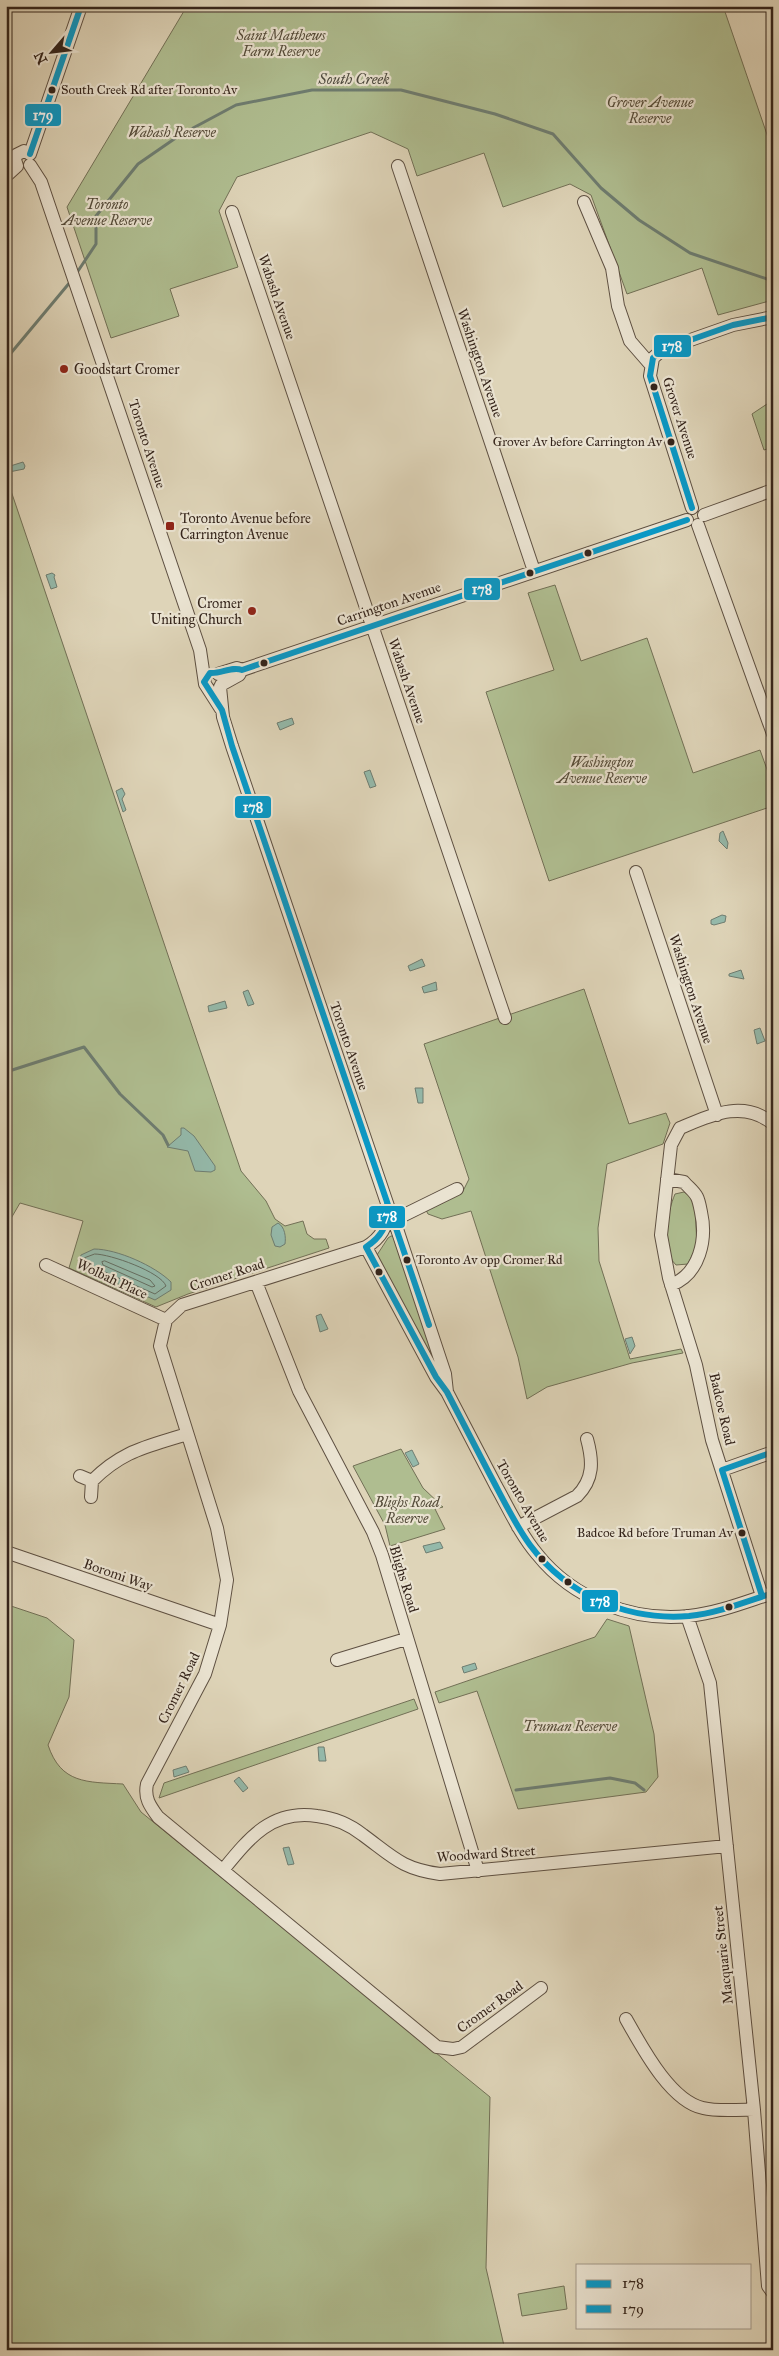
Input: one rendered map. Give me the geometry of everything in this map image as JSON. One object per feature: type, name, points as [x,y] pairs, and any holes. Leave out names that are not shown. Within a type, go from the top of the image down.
[{"type":"street","points":[[6,176],[26,161],[81,6]]},
{"type":"street","name":"Toronto Avenue","points":[[26,161],[41,182],[200,650],[215,681],[238,764],[445,1374],[447,1392]]},
{"type":"street","name":"Washington Avenue","points":[[398,166],[534,571]]},
{"type":"street","name":"Grover Avenue","points":[[584,202],[612,268],[618,306],[630,341],[650,364],[650,376],[696,517],[773,734]]},
{"type":"street","name":"Wabash Avenue","points":[[232,212],[505,1018]]},
{"type":"street","points":[[650,364],[657,353],[667,348],[733,326],[773,317]]},
{"type":"street","name":"Carrington Avenue","points":[[215,681],[239,675],[242,670],[773,490]]},
{"type":"street","name":"Washington Avenue","points":[[636,872],[717,1115]]},
{"type":"street","points":[[717,1115],[731,1110],[746,1111],[757,1113],[773,1124]]},
{"type":"street","name":"Badcoe Road","points":[[717,1115],[680,1128],[671,1145],[661,1235],[671,1285],[696,1365],[706,1412],[722,1470],[768,1594]]},
{"type":"street","points":[[667,1179],[684,1182],[698,1198],[704,1228],[700,1254],[688,1272],[678,1282],[671,1285]]},
{"type":"street","points":[[392,1215],[457,1189]]},
{"type":"street","name":"Cromer Road","points":[[392,1215],[377,1239],[366,1247],[182,1305],[166,1320],[160,1346],[224,1553],[227,1580],[220,1625],[205,1674],[147,1784],[146,1793],[149,1805],[158,1817],[437,2047],[453,2049],[462,2047],[542,1988]]},
{"type":"street","name":"Toronto Avenue","points":[[366,1247],[436,1376],[447,1392],[518,1527],[537,1555],[554,1573],[596,1601],[637,1615],[687,1616],[722,1610],[768,1594]]},
{"type":"street","name":"Wolbah Place","points":[[46,1265],[166,1320]]},
{"type":"street","name":"Blighs Road","points":[[256,1282],[299,1391],[373,1532],[478,1871]]},
{"type":"street","points":[[90,1497],[92,1481],[123,1455],[187,1434]]},
{"type":"street","points":[[518,1527],[577,1496],[584,1489],[591,1475],[592,1459],[587,1439]]},
{"type":"street","points":[[722,1470],[773,1452]]},
{"type":"street","points":[[80,1476],[92,1481]]},
{"type":"street","name":"Boromi Way","points":[[6,1552],[220,1625]]},
{"type":"street","name":"Macquarie Street","points":[[687,1616],[710,1683],[754,2110],[768,2286],[773,2293]]},
{"type":"street","points":[[337,1660],[406,1639]]},
{"type":"street","name":"Woodward Street","points":[[223,1870],[259,1832],[279,1818],[303,1814],[330,1818],[345,1823],[362,1833],[397,1862],[418,1871],[440,1874],[727,1846]]},
{"type":"street","points":[[626,2018],[670,2086],[681,2098],[704,2109],[754,2110]]},
{"type":"green space","name":"Grover Avenue Reserve","points":[[187,6],[723,6],[773,152],[773,300],[718,315],[702,268],[627,294],[591,195],[570,184],[503,207],[484,153],[417,176],[408,149],[371,132],[237,177],[219,211],[238,267],[170,289],[179,316],[111,338],[67,207]]},
{"type":"green space","points":[[773,400],[773,447],[764,450],[752,414]]},
{"type":"green space","points":[[6,476],[241,1171],[266,1201],[275,1219],[285,1226],[303,1221],[307,1234],[314,1239],[326,1239],[329,1248],[188,1294],[156,1307],[69,1268],[83,1221],[20,1203],[6,1227]]},
{"type":"green space","name":"Washington Avenue Reserve","points":[[555,585],[581,661],[647,638],[693,773],[760,750],[773,786],[773,806],[549,881],[486,692],[554,670],[528,593]]},
{"type":"green space","points":[[584,989],[629,1124],[666,1113],[670,1123],[663,1144],[607,1164],[598,1228],[599,1261],[630,1359],[681,1349],[683,1353],[632,1363],[547,1387],[527,1399],[518,1357],[471,1211],[442,1219],[428,1214],[426,1210],[462,1193],[469,1179],[424,1044]]},
{"type":"green space","points":[[684,1192],[691,1197],[695,1209],[697,1245],[688,1264],[676,1265],[668,1250],[666,1231],[675,1194]]},
{"type":"green space","points":[[391,1236],[394,1236],[442,1377],[377,1255]]},
{"type":"green space","name":"Blighs Road Reserve","points":[[401,1449],[423,1488],[443,1507],[435,1509],[445,1529],[390,1546],[385,1525],[353,1466]]},
{"type":"green space","points":[[6,1606],[47,1618],[74,1640],[69,1697],[48,1745],[53,1758],[60,1767],[68,1774],[87,1781],[123,1784],[141,1812],[490,2097],[486,2268],[505,2350],[6,2350]]},
{"type":"green space","name":"Truman Reserve","points":[[607,1619],[629,1626],[654,1734],[658,1777],[646,1792],[518,1809],[477,1691],[439,1703],[435,1692],[595,1637]]},
{"type":"green space","points":[[414,1699],[418,1709],[159,1798],[164,1783]]},
{"type":"green space","points":[[564,2286],[567,2309],[522,2316],[518,2294]]},
{"type":"water","points":[[23,462],[24,469],[9,472],[7,467]]},
{"type":"water","points":[[52,573],[55,575],[57,587],[51,589],[46,575]]},
{"type":"water","points":[[292,718],[294,724],[280,730],[277,723]]},
{"type":"water","points":[[370,770],[376,786],[370,788],[364,772]]},
{"type":"water","points":[[122,788],[125,794],[122,799],[126,810],[123,812],[116,791]]},
{"type":"water","points":[[723,831],[728,843],[727,849],[719,841],[720,833]]},
{"type":"water","points":[[722,915],[726,916],[725,922],[711,924],[711,920]]},
{"type":"water","points":[[422,959],[425,966],[410,971],[408,966]]},
{"type":"water","points":[[741,970],[744,979],[729,976],[729,974]]},
{"type":"water","points":[[436,982],[437,990],[424,993],[422,987]]},
{"type":"water","points":[[248,990],[254,1004],[248,1006],[243,992]]},
{"type":"water","points":[[225,1001],[227,1008],[209,1012],[208,1006]]},
{"type":"water","points":[[760,1028],[765,1041],[757,1044],[754,1030]]},
{"type":"water","points":[[415,1088],[423,1088],[423,1103],[418,1103]]},
{"type":"water","points":[[181,1128],[184,1128],[194,1136],[215,1166],[215,1170],[211,1172],[195,1171],[188,1151],[167,1147],[181,1135]]},
{"type":"water","points":[[278,1223],[284,1230],[285,1235],[285,1244],[280,1247],[275,1246],[271,1235],[272,1227]]},
{"type":"water","points":[[94,1249],[124,1255],[146,1265],[171,1282],[171,1290],[155,1300],[86,1270],[79,1262],[81,1255]]},
{"type":"water","points":[[321,1314],[328,1329],[320,1332],[316,1316]]},
{"type":"water","points":[[632,1337],[635,1346],[630,1354],[625,1339]]},
{"type":"water","points":[[412,1450],[419,1464],[413,1467],[405,1453]]},
{"type":"water","points":[[440,1542],[443,1548],[426,1553],[423,1546]]},
{"type":"water","points":[[475,1663],[477,1669],[464,1673],[462,1667]]},
{"type":"water","points":[[318,1747],[324,1747],[326,1761],[319,1761]]},
{"type":"water","points":[[186,1766],[189,1772],[174,1777],[173,1770]]},
{"type":"water","points":[[239,1777],[248,1788],[243,1792],[234,1781]]},
{"type":"water","points":[[289,1847],[294,1864],[288,1865],[283,1848]]},
{"type":"waterway","name":"South Creek","points":[[76,274],[96,244],[96,216],[138,164],[180,135],[236,105],[312,90],[401,90],[495,114],[553,134],[601,188],[639,220],[690,253],[773,281]]},
{"type":"waterway","name":"South Creek","points":[[6,359],[71,281]]},
{"type":"waterway","points":[[6,1072],[84,1047],[120,1094],[163,1135],[168,1145]]},
{"type":"waterway","points":[[516,1790],[610,1778],[635,1783],[644,1790]]},
{"type":"transit line","name":"179","points":[[30,154],[81,6]]},
{"type":"transit line","name":"178","points":[[692,508],[650,376],[653,358],[662,350],[733,325],[773,317]]},
{"type":"transit line","name":"178","points":[[687,520],[242,670],[234,669],[210,673],[204,682],[222,710],[232,746],[387,1202],[388,1209],[384,1228],[377,1238],[366,1247],[436,1377],[447,1392],[503,1501],[519,1528],[545,1563],[562,1578],[580,1591],[621,1609],[643,1614],[666,1616],[700,1615],[773,1593]]},
{"type":"transit line","name":"178","points":[[386,1199],[429,1325]]},
{"type":"transit line","name":"178","points":[[762,1596],[722,1470],[773,1452]]},
{"type":"place","name":"South Creek Rd after Toronto Av","points":[[52,90]]},
{"type":"place","name":"Goodstart Cromer","points":[[64,369]]},
{"type":"place","name":"Grover Av before Carrington Av","points":[[671,442]]},
{"type":"place","name":"Toronto Avenue before Carrington Avenue","points":[[170,526]]},
{"type":"place","name":"Cromer Uniting Church","points":[[252,611]]},
{"type":"place","name":"Toronto Av opp Cromer Rd","points":[[407,1260]]},
{"type":"place","name":"Badcoe Rd before Truman Av","points":[[742,1533]]},
{"type":"park label","name":"Saint Matthews Farm Reserve","points":[[281,43]]},
{"type":"park label","name":"Wabash Reserve","points":[[172,132]]},
{"type":"park label","name":"Toronto Avenue Reserve","points":[[107,212]]}]
